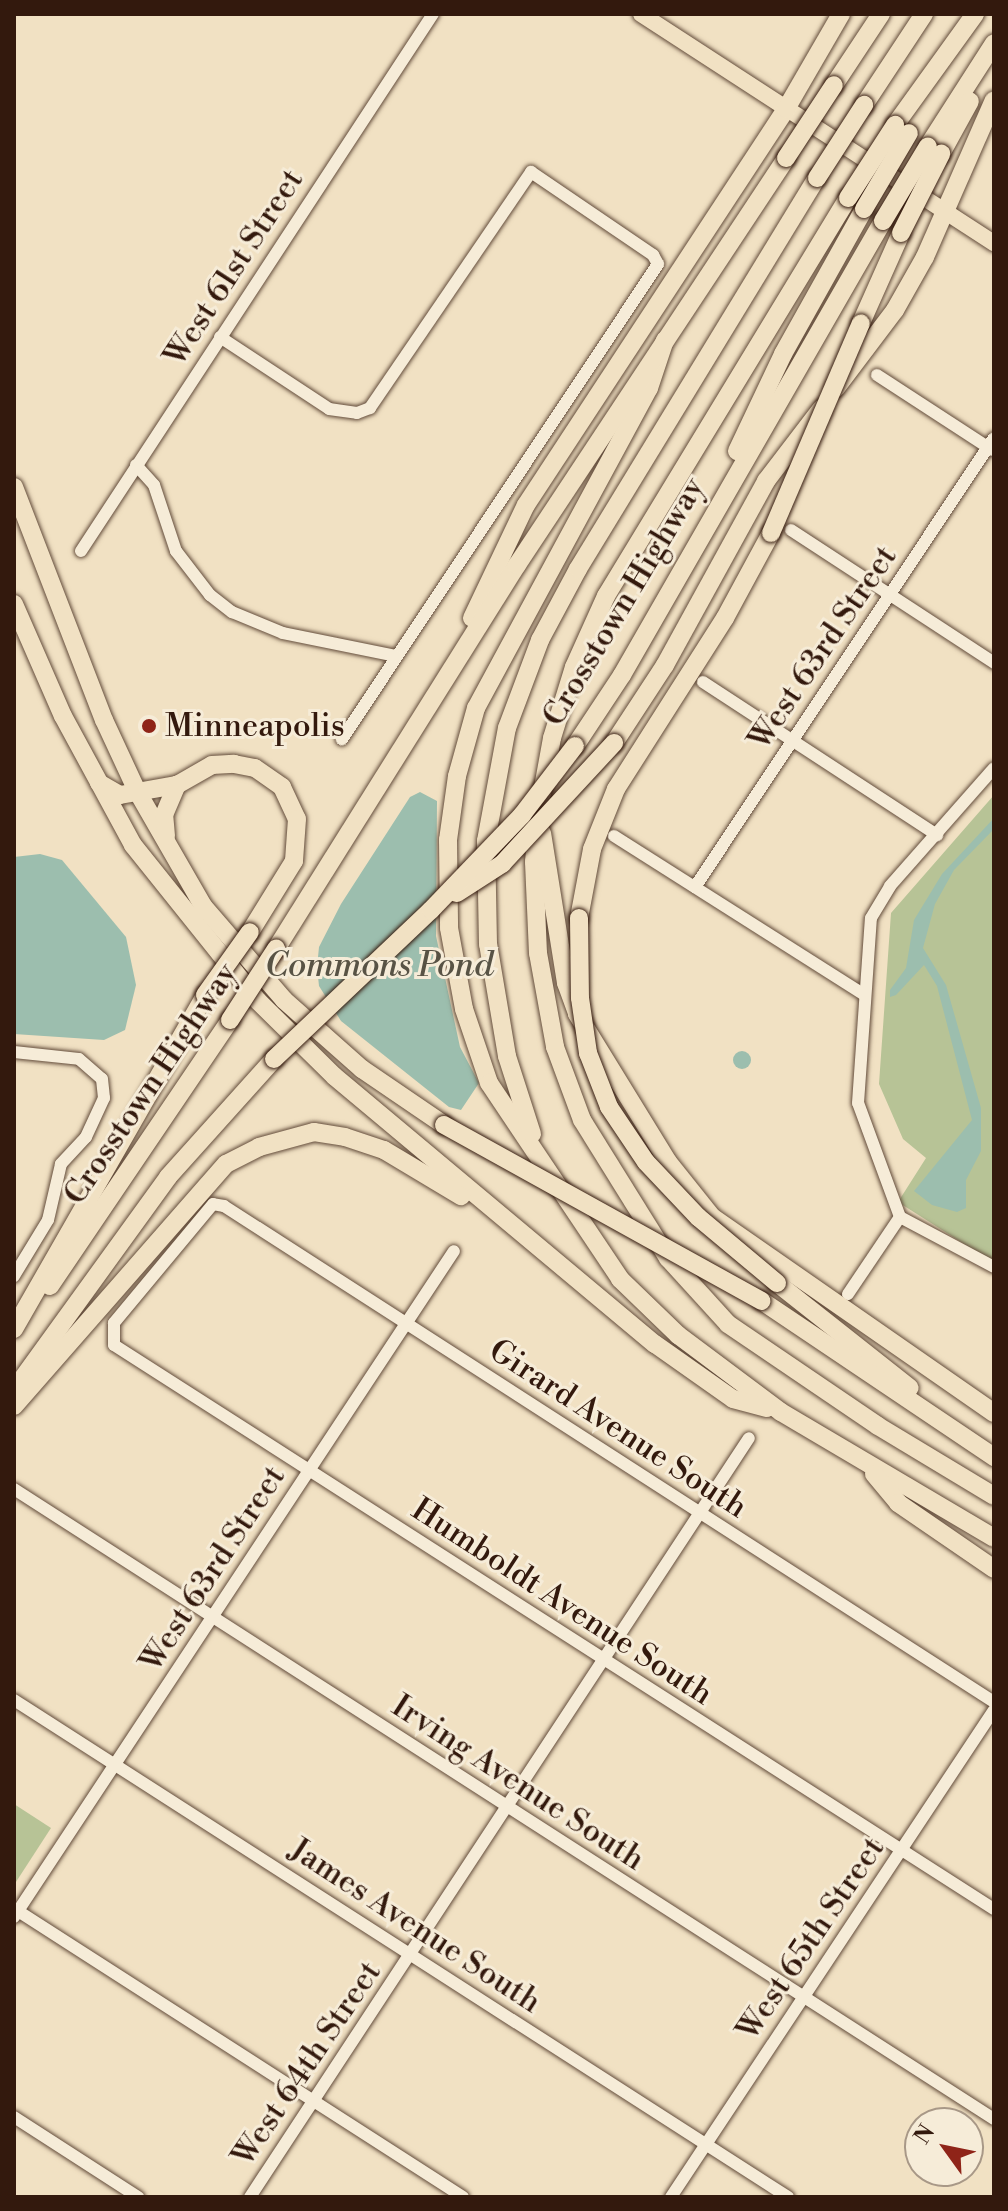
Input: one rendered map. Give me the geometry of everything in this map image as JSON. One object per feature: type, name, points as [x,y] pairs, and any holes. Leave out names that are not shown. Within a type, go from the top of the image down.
[{"type":"highway","points":[[419,720],[526,505],[786,109],[841,14]]},
{"type":"highway","name":"Crosstown Highway","points":[[14,1338],[230,1020],[419,720],[881,14]]},
{"type":"highway","points":[[545,1166],[507,1056],[488,944],[486,841],[507,728],[540,640],[578,569],[817,178],[924,14]]},
{"type":"highway","points":[[975,14],[606,596],[574,667],[552,738],[538,815],[534,909],[544,998],[582,1120],[621,1189],[668,1258],[728,1324],[878,1426],[994,1496]]},
{"type":"highway","name":"Crosstown Highway","points":[[14,1390],[168,1177],[274,1059],[431,910],[522,815],[575,746],[622,675],[687,555],[883,221],[935,150],[994,44]]},
{"type":"highway","points":[[431,910],[502,864],[614,743],[665,665],[766,481],[895,310],[925,257],[942,209],[994,100]]},
{"type":"highway","points":[[935,150],[771,533],[725,618],[616,789],[592,849],[579,918],[580,998],[588,1053],[609,1107],[646,1162],[698,1217],[994,1456]]},
{"type":"highway","points":[[687,555],[856,204]]},
{"type":"highway","points":[[665,340],[649,388],[496,662],[476,708],[455,788],[448,840],[449,928],[464,1009],[489,1083],[620,1279],[678,1335],[781,1412],[994,1538]]},
{"type":"highway","points":[[14,487],[53,597],[137,791],[203,906],[284,1000],[362,1069],[444,1125],[762,1301],[994,1456]]},
{"type":"highway","points":[[14,604],[97,781],[161,886],[258,1001],[334,1076],[564,1271]]},
{"type":"highway","points":[[14,1329],[205,995],[250,932],[294,861],[297,819],[289,797],[264,773],[234,764],[212,765],[177,785],[120,795],[97,781]]},
{"type":"highway","points":[[170,850],[164,815],[177,785]]},
{"type":"highway","points":[[538,815],[566,983],[589,1037],[651,1140],[712,1217],[994,1413]]},
{"type":"highway","points":[[14,1406],[226,1164],[259,1147],[314,1132],[384,1150],[472,1203],[733,1399],[781,1412]]},
{"type":"highway","points":[[868,1465],[898,1503],[994,1569]]},
{"type":"main road","points":[[641,14],[994,243]]},
{"type":"street","name":"West 61st Street","points":[[81,551],[433,14]]},
{"type":"street","points":[[220,337],[329,409],[357,413],[370,408],[531,172],[653,255],[658,264],[342,739]]},
{"type":"street","points":[[877,375],[992,446]]},
{"type":"street","name":"West 63rd Street","points":[[695,887],[992,446]]},
{"type":"street","points":[[136,465],[154,485],[176,551],[210,595],[232,612],[283,633],[396,656]]},
{"type":"street","points":[[791,530],[994,663]]},
{"type":"street","points":[[703,682],[937,835]]},
{"type":"street","points":[[994,768],[876,904],[863,994],[858,1103],[900,1217],[994,1267]]},
{"type":"street","points":[[614,836],[863,994]]},
{"type":"street","points":[[14,1052],[79,1059],[102,1079],[104,1098],[86,1137],[61,1164],[48,1220],[14,1276]]},
{"type":"street","name":"Girard Avenue South","points":[[110,1333],[213,1204],[406,1324],[994,1702]]},
{"type":"street","points":[[848,1294],[900,1217]]},
{"type":"street","name":"West 63rd Street","points":[[16,1914],[454,1251]]},
{"type":"street","name":"Humboldt Avenue South","points":[[110,1333],[114,1345],[994,1909]]},
{"type":"street","name":"West 64th Street","points":[[250,2197],[606,1661],[749,1438]]},
{"type":"street","name":"Irving Avenue South","points":[[14,1489],[994,2119]]},
{"type":"street","name":"James Avenue South","points":[[14,1700],[788,2197]]},
{"type":"street","name":"West 65th Street","points":[[671,2197],[994,1710]]},
{"type":"street","points":[[16,1914],[463,2197]]},
{"type":"street","points":[[14,2117],[138,2197]]},
{"type":"shaded area","points":[[994,795],[994,1263],[898,1202],[926,1158],[903,1139],[879,1084],[891,913]]},
{"type":"shaded area","points":[[14,1804],[51,1828],[14,1885]]},
{"type":"water","name":"Commons Pond","points":[[420,792],[437,801],[436,936],[460,1047],[479,1083],[461,1110],[449,1107],[341,1021],[319,986],[319,947],[341,904],[410,797]]},
{"type":"water","points":[[994,818],[994,829],[954,870],[935,904],[923,948],[946,985],[981,1108],[981,1151],[966,1180],[966,1208],[957,1212],[932,1205],[914,1191],[972,1120],[937,986],[924,965],[896,995],[890,997],[890,990],[906,968],[914,920],[942,874]]},
{"type":"water","points":[[40,854],[62,860],[126,937],[136,985],[125,1030],[104,1040],[14,1034],[14,857]]},
{"type":"water","points":[[742,1051],[751,1060],[742,1069],[733,1060]]},
{"type":"place","name":"Minneapolis","points":[[149,726]]}]
